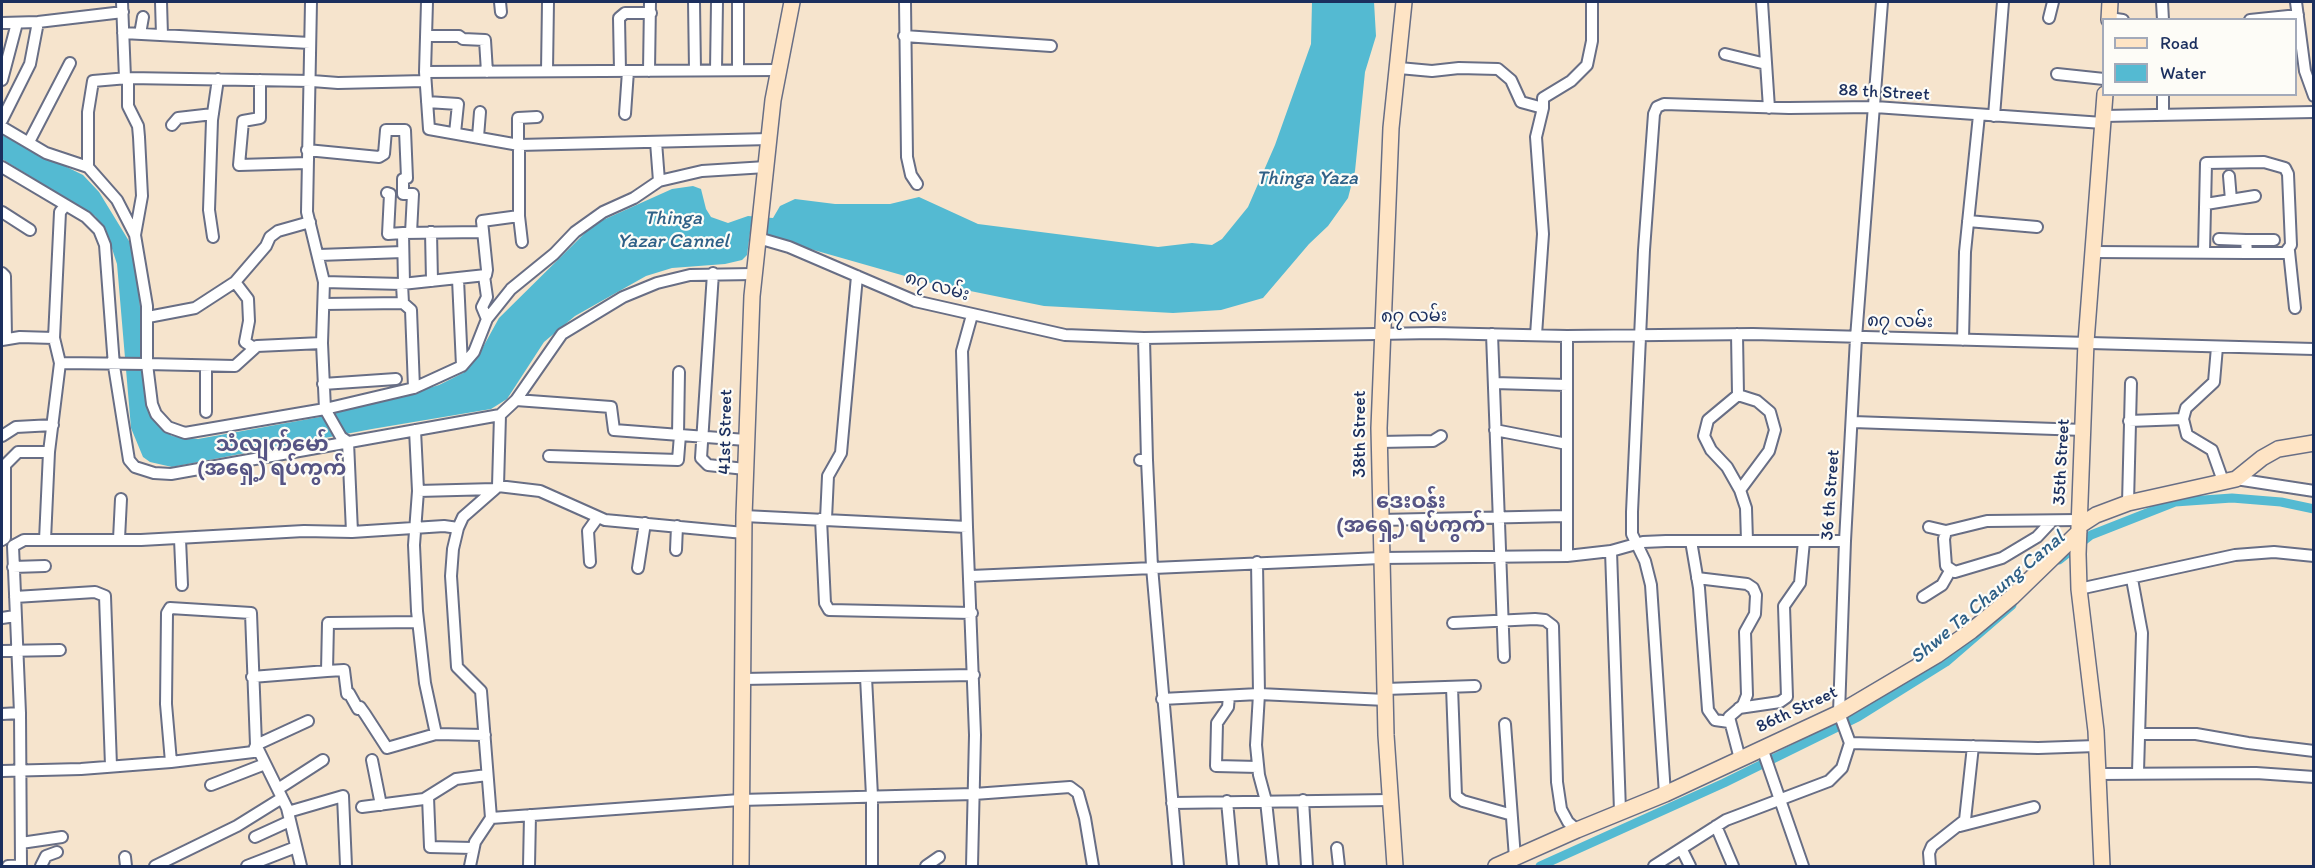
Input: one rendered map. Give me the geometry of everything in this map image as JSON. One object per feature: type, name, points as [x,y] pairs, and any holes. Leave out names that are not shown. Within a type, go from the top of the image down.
[{"type":"main road","name":"41st Street","points":[[741,867],[745,469],[754,274],[779,70],[792,2]]},
{"type":"main road","name":"38th Street","points":[[1395,867],[1386,695],[1379,442],[1391,128],[1404,2]]},
{"type":"main road","points":[[2110,2],[2114,18]]},
{"type":"main road","name":"35th Street","points":[[2102,867],[2096,746],[2079,589],[2079,535],[2086,342],[2105,96]]},
{"type":"main road","points":[[2230,480],[2278,449],[2313,443]]},
{"type":"main road","name":"86th Street","points":[[1505,864],[1576,830],[1665,794],[1740,759],[1766,758],[1842,721],[1971,631],[2012,597],[2079,535],[2096,515],[2128,503],[2230,480]]},
{"type":"street","points":[[161,2],[162,34]]},
{"type":"street","points":[[311,2],[312,81],[307,150],[307,212],[324,282],[322,343],[326,411],[345,439],[352,532]]},
{"type":"street","points":[[427,2],[425,77],[429,129],[518,144],[770,139]]},
{"type":"street","points":[[547,70],[548,2]]},
{"type":"street","points":[[694,2],[695,70]]},
{"type":"street","points":[[716,70],[717,2]]},
{"type":"street","points":[[738,2],[738,70]]},
{"type":"street","points":[[905,2],[907,158],[911,175],[917,184]]},
{"type":"street","points":[[1536,335],[1543,234],[1536,137],[1544,98],[1571,81],[1587,65],[1592,41],[1592,2]]},
{"type":"street","points":[[1761,2],[1769,108]]},
{"type":"street","name":"36 th Street","points":[[1850,743],[1842,721],[1845,541],[1856,338],[1882,2]]},
{"type":"street","points":[[1994,116],[2003,2]]},
{"type":"street","points":[[2049,18],[2053,2]]},
{"type":"street","points":[[2162,2],[2163,18]]},
{"type":"street","points":[[2296,2],[2300,71],[2313,96]]},
{"type":"street","points":[[2,23],[38,22],[122,7],[128,106],[138,126],[142,196],[135,235]]},
{"type":"street","points":[[625,114],[619,18],[625,13],[650,7],[649,71]]},
{"type":"street","points":[[2269,18],[2298,15]]},
{"type":"street","points":[[140,34],[143,17]]},
{"type":"street","points":[[2,80],[17,22]]},
{"type":"street","points":[[2,120],[30,64],[38,22]]},
{"type":"street","points":[[123,33],[310,43]]},
{"type":"street","points":[[426,36],[459,36],[463,39],[485,40],[487,72]]},
{"type":"street","points":[[904,36],[1051,46]]},
{"type":"street","points":[[1725,54],[1766,64]]},
{"type":"street","points":[[29,142],[70,63]]},
{"type":"street","points":[[1399,68],[1432,71],[1459,68],[1498,69],[1511,80],[1521,102],[1543,108]]},
{"type":"street","points":[[88,167],[88,112],[92,82],[127,78],[338,83],[547,70],[779,70]]},
{"type":"street","points":[[2057,74],[2102,79]]},
{"type":"street","points":[[213,237],[209,210],[213,114],[218,79]]},
{"type":"street","points":[[260,80],[260,118],[243,122],[239,165],[307,163]]},
{"type":"street","points":[[2163,96],[2163,115]]},
{"type":"street","points":[[427,102],[458,104],[455,133]]},
{"type":"street","name":"88 th Street","points":[[1642,335],[1644,250],[1654,114],[1657,107],[1664,104],[1769,108],[1875,107],[1994,116],[2103,120],[2163,115],[2313,111]]},
{"type":"street","points":[[478,137],[480,112]]},
{"type":"street","points":[[172,125],[181,117],[213,114]]},
{"type":"street","points":[[1963,340],[1968,221],[1979,115]]},
{"type":"street","points":[[522,242],[519,216],[518,118],[537,117]]},
{"type":"street","points":[[2,127],[46,153],[88,167],[117,200],[135,235],[148,317],[146,364],[152,404],[156,414],[175,431],[196,432],[326,411],[414,388],[462,366],[474,352],[487,319],[511,289],[554,254],[575,232],[603,212],[634,198],[659,181],[702,171],[766,167]]},
{"type":"street","points":[[307,150],[379,157],[384,154],[386,130],[405,130],[407,178],[403,179],[403,194],[413,194],[403,252],[403,303]]},
{"type":"street","points":[[656,142],[659,181]]},
{"type":"street","points":[[2204,252],[2206,163],[2264,162],[2285,168],[2291,227],[2289,251],[2295,308]]},
{"type":"street","points":[[2,167],[86,217],[99,230],[105,244],[129,460],[135,467],[147,471],[171,474],[345,439],[416,430],[500,415],[516,400],[562,334],[623,297],[657,283],[712,273],[754,274]]},
{"type":"street","points":[[2229,176],[2231,200]]},
{"type":"street","points":[[387,193],[390,194],[388,234],[482,232]]},
{"type":"street","points":[[2206,204],[2255,196]]},
{"type":"street","points":[[45,540],[49,452],[60,363],[54,338],[60,212],[65,206]]},
{"type":"street","points":[[2,212],[30,230]]},
{"type":"street","points":[[487,319],[482,307],[487,297],[484,276],[487,270],[482,221],[519,216]]},
{"type":"street","points":[[1968,221],[2037,226]]},
{"type":"street","points":[[148,317],[195,308],[235,282],[266,246],[270,237],[278,231],[310,222]]},
{"type":"street","points":[[431,232],[432,281]]},
{"type":"street","name":"၈၇ လမ်း","points":[[758,237],[789,247],[915,301],[1065,335],[1144,338],[1384,334],[1567,336],[1737,334],[2313,349]]},
{"type":"street","points":[[2219,239],[2274,240]]},
{"type":"street","points":[[2247,240],[2247,253]]},
{"type":"street","points":[[2094,252],[2289,251]]},
{"type":"street","points":[[319,255],[403,252]]},
{"type":"street","points":[[2,273],[5,276],[4,339],[54,338]]},
{"type":"street","points":[[712,273],[701,458],[704,463],[745,469]]},
{"type":"street","points":[[324,282],[403,283],[484,276]]},
{"type":"street","points":[[857,276],[841,453],[828,476],[824,519],[825,603],[829,610],[972,613]]},
{"type":"street","points":[[458,279],[462,366]]},
{"type":"street","points":[[235,282],[248,299],[249,321],[245,342],[254,348]]},
{"type":"street","points":[[324,304],[403,303],[411,310],[414,388]]},
{"type":"street","points":[[972,315],[962,351],[974,675],[972,867]]},
{"type":"street","points":[[1492,334],[1504,657]]},
{"type":"street","points":[[1737,334],[1738,395]]},
{"type":"street","points":[[1642,335],[1632,512],[1635,544],[1645,561],[1652,593],[1665,794]]},
{"type":"street","points":[[1567,336],[1567,556]]},
{"type":"street","points":[[1144,338],[1143,460],[1178,867]]},
{"type":"street","points":[[60,363],[235,366],[254,348],[268,344],[322,343]]},
{"type":"street","points":[[2217,347],[2214,382],[2186,408],[2183,418],[2187,435],[2212,450],[2230,480],[2313,491]]},
{"type":"street","points":[[206,366],[206,412]]},
{"type":"street","points":[[549,456],[678,460],[679,372]]},
{"type":"street","points":[[323,384],[396,379]]},
{"type":"street","points":[[1494,383],[1567,385]]},
{"type":"street","points":[[2128,503],[2131,383]]},
{"type":"street","points":[[1738,395],[1708,420],[1704,436],[1711,450],[1727,467],[1740,490],[1746,508],[1748,541]]},
{"type":"street","points":[[1738,395],[1757,401],[1770,412],[1775,430],[1773,445],[1740,490]]},
{"type":"street","points":[[516,400],[611,407],[614,430],[746,440]]},
{"type":"street","points":[[470,867],[473,848],[482,829],[491,818],[481,691],[457,668],[451,576],[458,528],[463,517],[496,488],[500,415]]},
{"type":"street","points":[[2129,421],[2183,418]]},
{"type":"street","points":[[1853,422],[2084,430]]},
{"type":"street","points":[[2,436],[16,427],[53,424]]},
{"type":"street","points":[[416,430],[418,491],[417,529],[414,545],[418,622],[425,683],[436,734]]},
{"type":"street","points":[[1495,430],[1567,444]]},
{"type":"street","points":[[1379,442],[1433,441],[1441,436]]},
{"type":"street","points":[[49,452],[17,452],[5,465],[3,539],[18,543],[45,540],[180,539],[303,531],[352,532],[444,526],[458,528]]},
{"type":"street","points":[[418,491],[496,488],[540,491],[598,518],[744,532]]},
{"type":"street","points":[[119,539],[121,499]]},
{"type":"street","points":[[744,516],[968,527]]},
{"type":"street","points":[[1380,520],[1566,516]]},
{"type":"street","points":[[590,562],[588,531],[598,518]]},
{"type":"street","points":[[1929,527],[1946,531],[1987,522],[2052,521],[2079,535]]},
{"type":"street","points":[[1950,571],[1982,566],[2001,558],[2037,537],[2052,521]]},
{"type":"street","points":[[638,568],[645,523]]},
{"type":"street","points":[[676,526],[676,550]]},
{"type":"street","points":[[1923,597],[1942,585],[1950,571],[1944,552],[1946,531]]},
{"type":"street","points":[[180,539],[182,585]]},
{"type":"street","points":[[971,576],[1257,562],[1567,556],[1611,551],[1635,544],[1691,541],[1845,541]]},
{"type":"street","points":[[1691,541],[1697,578],[1708,710],[1715,720],[1730,722]]},
{"type":"street","points":[[1739,708],[1780,702],[1787,697],[1784,606],[1800,583],[1804,541]]},
{"type":"street","points":[[8,867],[21,866],[20,713],[12,550],[18,543]]},
{"type":"street","points":[[1611,551],[1620,811]]},
{"type":"street","points":[[2079,589],[2235,555],[2274,552],[2313,556]]},
{"type":"street","points":[[1257,562],[1258,767],[1266,801],[1273,867]]},
{"type":"street","points":[[13,567],[45,566]]},
{"type":"street","points":[[1697,578],[1747,584],[1755,591],[1755,614],[1745,632],[1747,695],[1739,708],[1730,715],[1740,759]]},
{"type":"street","points":[[2133,579],[2142,633],[2139,671],[2138,772]]},
{"type":"street","points":[[15,597],[95,592],[105,596],[111,766]]},
{"type":"street","points":[[171,762],[166,704],[168,610],[251,613],[256,745],[289,816],[301,867]]},
{"type":"street","points":[[2,618],[15,616]]},
{"type":"street","points":[[1454,623],[1545,620],[1553,626],[1557,782],[1564,816],[1576,830]]},
{"type":"street","points":[[327,670],[328,623],[418,622]]},
{"type":"street","points":[[2,651],[60,650]]},
{"type":"street","points":[[252,677],[344,670],[347,694],[365,714],[387,748],[436,734],[485,735]]},
{"type":"street","points":[[742,679],[974,675]]},
{"type":"street","points":[[866,677],[872,796],[872,867]]},
{"type":"street","points":[[1162,699],[1258,694],[1386,695],[1475,686]]},
{"type":"street","points":[[1452,687],[1456,796],[1461,801],[1509,814]]},
{"type":"street","points":[[1229,696],[1228,707],[1217,723],[1216,766],[1258,767]]},
{"type":"street","points":[[2,714],[20,713]]},
{"type":"street","points":[[2,771],[171,762],[253,752],[256,745],[308,721]]},
{"type":"street","points":[[1505,724],[1509,814],[1505,864]]},
{"type":"street","points":[[2140,734],[2196,734],[2313,751]]},
{"type":"street","points":[[1654,867],[1716,826],[1780,798],[1829,781],[1842,768],[1850,743],[2096,746]]},
{"type":"street","points":[[1960,826],[1968,812],[1973,746]]},
{"type":"street","points":[[1766,758],[1803,867]]},
{"type":"street","points":[[155,867],[237,826],[323,760]]},
{"type":"street","points":[[372,760],[381,805]]},
{"type":"street","points":[[211,785],[265,764]]},
{"type":"street","points":[[2097,774],[2256,773],[2313,777]]},
{"type":"street","points":[[362,807],[428,797],[456,779],[487,775]]},
{"type":"street","points":[[491,818],[740,800],[1074,789],[1085,818],[1093,867]]},
{"type":"street","points":[[255,837],[289,816],[343,796],[346,867]]},
{"type":"street","points":[[428,797],[430,848],[473,848]]},
{"type":"street","points":[[1303,800],[1307,867]]},
{"type":"street","points":[[1172,803],[1390,800]]},
{"type":"street","points":[[1227,801],[1233,867]]},
{"type":"street","points":[[1930,867],[1929,853],[1932,846],[1960,826],[2034,807]]},
{"type":"street","points":[[529,867],[530,815]]},
{"type":"street","points":[[1716,826],[1733,867]]},
{"type":"street","points":[[21,843],[62,837]]},
{"type":"street","points":[[249,866],[268,863],[296,847]]},
{"type":"street","points":[[1337,848],[1339,867]]},
{"type":"street","points":[[1682,850],[1690,867]]},
{"type":"street","points":[[41,867],[46,856],[57,852]]},
{"type":"street","points":[[926,867],[939,857]]},
{"type":"water","points":[[1312,2],[1374,2],[1376,36],[1365,72],[1355,171],[1348,198],[1328,226],[1309,244],[1263,298],[1221,310],[1173,313],[1044,306],[926,282],[768,237],[751,226],[747,255],[742,260],[725,264],[672,268],[646,276],[575,316],[544,342],[507,399],[491,409],[172,467],[150,462],[143,457],[131,428],[117,264],[106,230],[95,216],[2,159],[2,135],[83,175],[99,192],[132,246],[139,286],[143,373],[165,431],[172,436],[198,439],[320,417],[439,385],[463,373],[477,358],[499,318],[586,232],[603,220],[672,189],[693,186],[701,189],[706,209],[711,217],[728,223],[748,216],[773,218],[780,206],[795,199],[835,204],[890,204],[919,197],[978,224],[1158,247],[1192,243],[1212,245],[1222,239],[1248,207],[1275,145],[1311,44]]},
{"type":"waterway","name":"Shwe Ta Chaung Canal","points":[[2059,560],[2091,535],[2175,502],[2232,498],[2281,502],[2314,509]]},
{"type":"waterway","name":"Shwe Ta Chaung Canal","points":[[1540,866],[1724,783],[1858,717],[1946,662],[2012,605]]},
{"type":"district","name":"သံလျက်မော် (အရှေ့) ရပ်ကွက်","points":[[272,458]]},
{"type":"district","name":"ဒေးဝန်း (အရှေ့) ရပ်ကွက်","points":[[1411,515]]},
{"type":"water label","name":"Thinga Yaza","points":[[1307,179]]},
{"type":"water label","name":"Thinga Yazar Cannel","points":[[673,230]]}]
